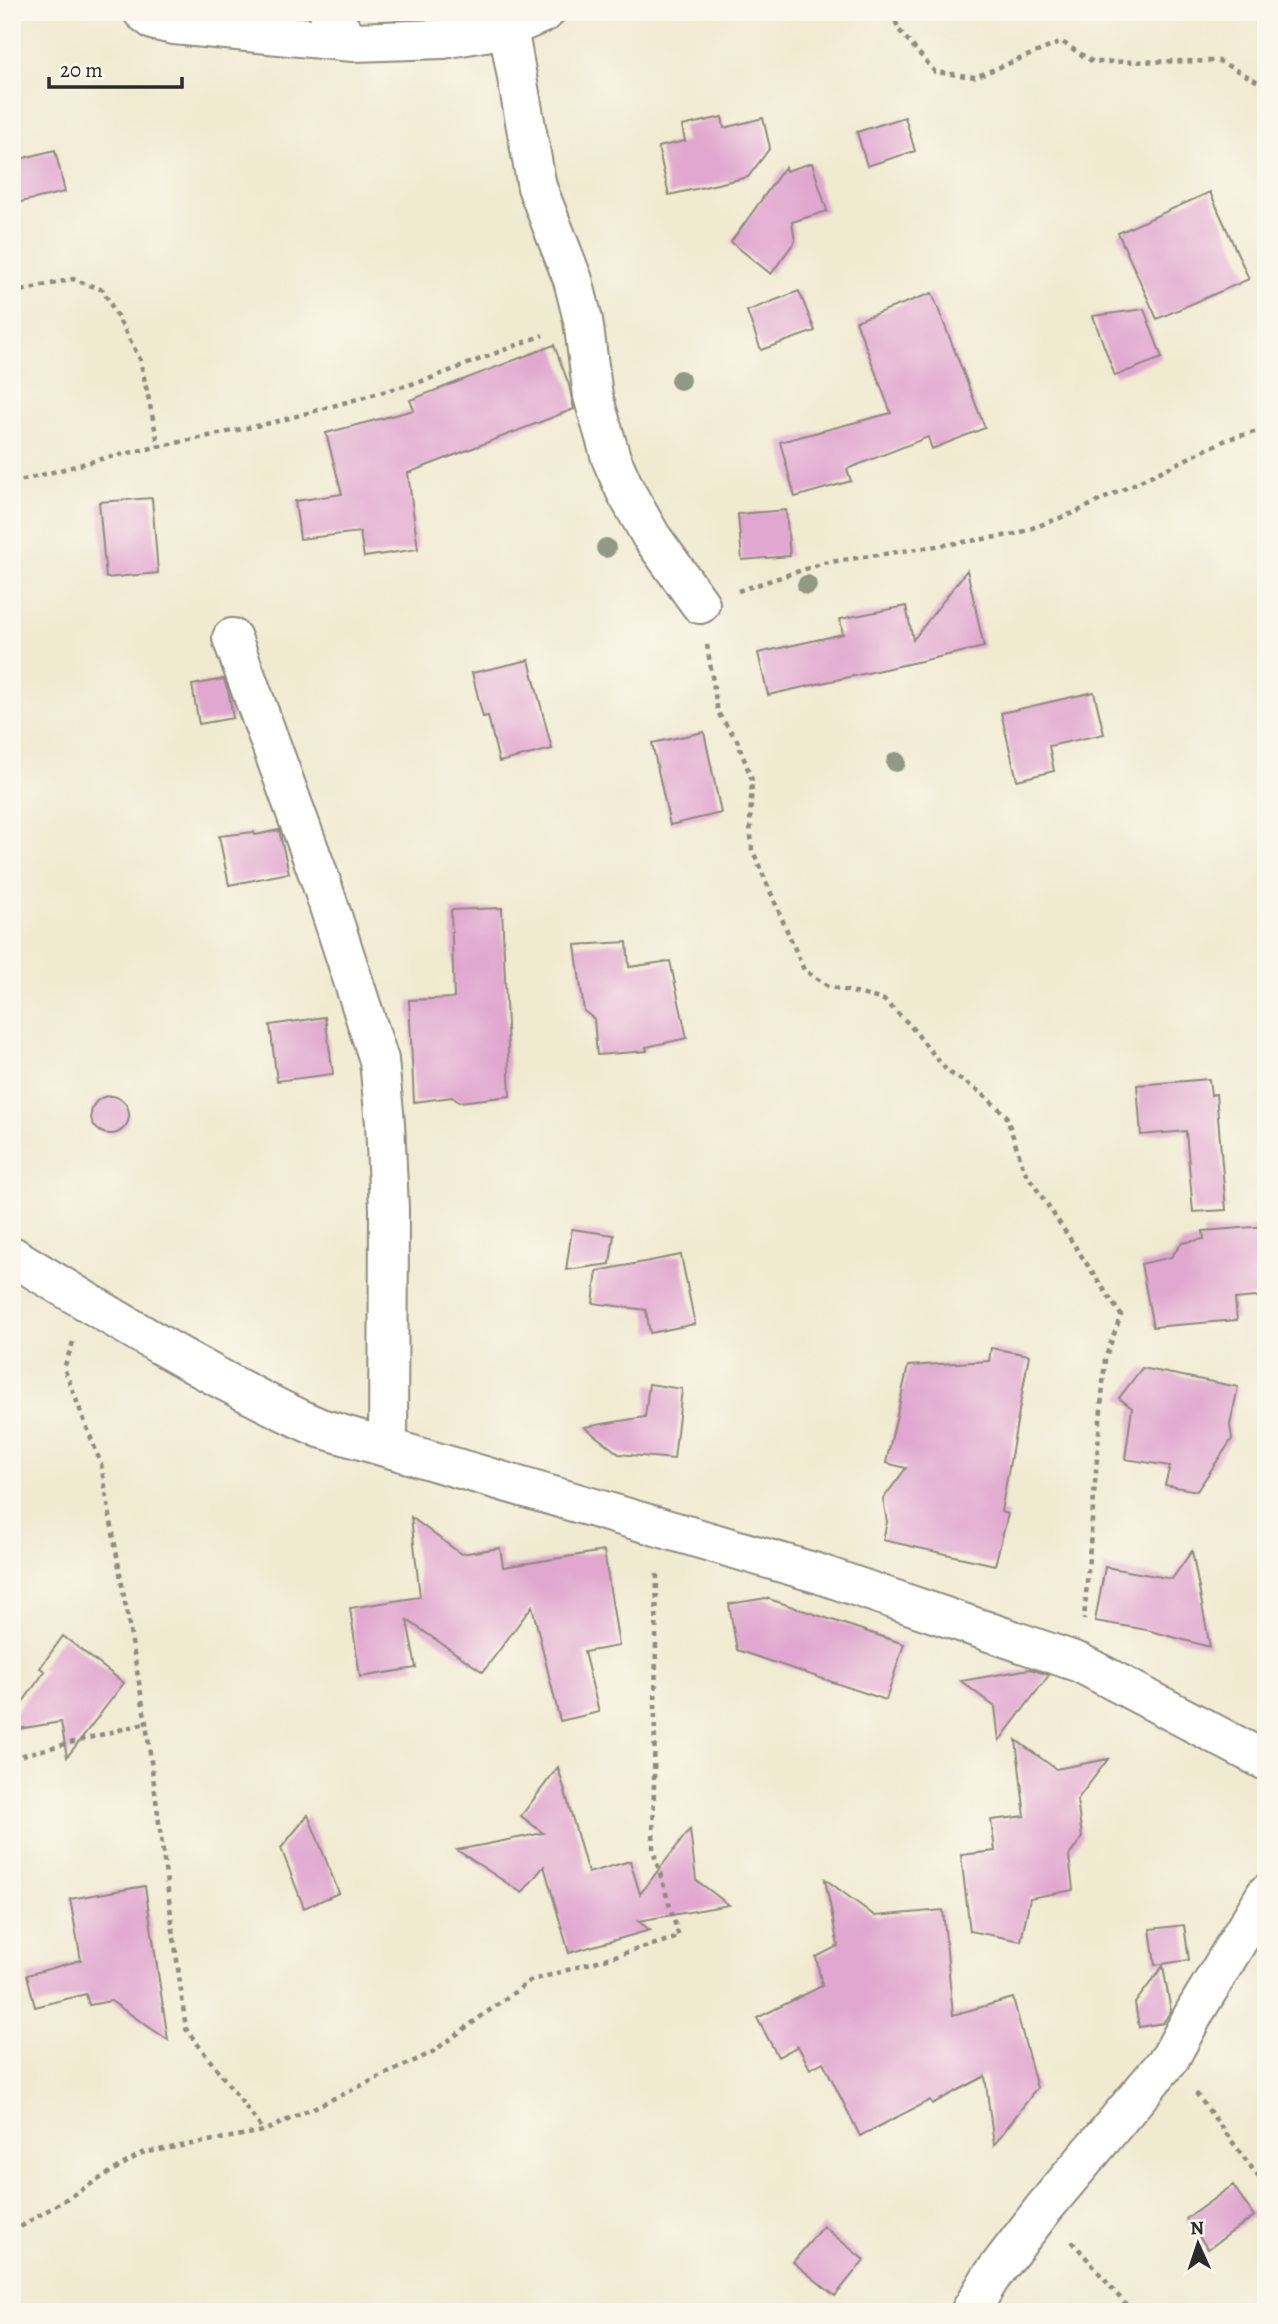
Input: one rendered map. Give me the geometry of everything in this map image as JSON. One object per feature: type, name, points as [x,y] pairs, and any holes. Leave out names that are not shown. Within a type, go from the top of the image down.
[{"type":"street","points":[[143,12],[155,21],[174,25],[353,42],[443,39],[508,28],[545,12]]},
{"type":"street","points":[[329,12],[338,29],[353,42]]},
{"type":"street","points":[[508,28],[537,187],[572,280],[583,320],[593,396],[611,458],[626,492],[651,536],[700,604]]},
{"type":"street","points":[[232,638],[320,879],[379,1060],[389,1209],[388,1448]]},
{"type":"street","points":[[12,1256],[261,1402],[320,1428],[820,1574],[1080,1663],[1266,1761]]},
{"type":"street","points":[[970,2312],[989,2280],[1044,2208],[1170,2058],[1266,1894]]},
{"type":"path","points":[[891,12],[899,30],[935,72],[975,77],[1062,42],[1093,62],[1219,61],[1266,86]]},
{"type":"path","points":[[12,293],[73,279],[103,290],[139,359],[159,447]]},
{"type":"path","points":[[12,483],[105,458],[275,422],[426,380],[583,320]]},
{"type":"path","points":[[1080,1663],[1105,1359],[1121,1315],[1024,1170],[1006,1115],[980,1092],[947,1070],[909,1024],[884,1000],[828,986],[804,971],[752,849],[752,780],[737,740],[718,713],[700,604],[824,563],[1016,534],[1076,512],[1228,439],[1266,429]]},
{"type":"path","points":[[86,1301],[64,1368],[101,1464],[146,1723],[186,2029],[264,2131]]},
{"type":"path","points":[[12,2232],[142,2153],[264,2131],[430,2053],[530,1981],[679,1937],[653,1850],[658,1525]]},
{"type":"path","points":[[12,1758],[146,1723]]},
{"type":"path","points":[[1170,2058],[1266,2187]]},
{"type":"path","points":[[1044,2208],[1132,2312]]},
{"type":"building","points":[[722,117],[724,128],[763,118],[770,148],[748,177],[669,195],[658,147],[685,141],[682,126]]},
{"type":"building","points":[[905,117],[915,151],[867,166],[857,132]]},
{"type":"building","points":[[55,150],[65,192],[12,204],[12,161]]},
{"type":"building","points":[[812,163],[827,211],[792,222],[795,241],[771,274],[731,242],[785,167],[786,171]]},
{"type":"building","points":[[1210,192],[1249,279],[1157,319],[1118,233]]},
{"type":"building","points":[[799,291],[815,331],[761,350],[747,311]]},
{"type":"building","points":[[932,293],[985,428],[932,449],[928,437],[847,469],[851,481],[795,497],[780,442],[891,413],[856,321]]},
{"type":"building","points":[[1144,309],[1162,358],[1115,376],[1093,316]]},
{"type":"building","points":[[554,345],[569,385],[574,409],[408,473],[418,549],[364,557],[360,532],[300,539],[295,501],[342,494],[326,433],[414,410],[410,400]]},
{"type":"building","points":[[152,498],[158,573],[106,578],[99,502]]},
{"type":"building","points":[[786,510],[790,556],[742,560],[738,514]]},
{"type":"building","points":[[967,570],[984,647],[768,695],[758,653],[843,634],[840,619],[906,606],[913,640]]},
{"type":"building","points":[[529,660],[552,749],[499,762],[488,716],[483,717],[472,673]]},
{"type":"building","points":[[224,679],[233,718],[199,724],[192,685]]},
{"type":"building","points":[[1094,692],[1104,734],[1049,746],[1054,771],[1017,780],[1001,713]]},
{"type":"building","points":[[704,732],[721,813],[670,825],[652,743]]},
{"type":"building","points":[[279,830],[289,873],[229,885],[219,836],[254,832],[255,835]]},
{"type":"building","points":[[502,908],[510,1096],[459,1102],[452,1097],[414,1102],[409,1000],[454,998],[451,910]]},
{"type":"building","points":[[627,942],[629,967],[670,961],[687,1038],[646,1047],[647,1051],[597,1055],[594,1019],[584,1011],[575,945]]},
{"type":"building","points":[[325,1017],[333,1074],[277,1081],[270,1025]]},
{"type":"building","points":[[1209,1079],[1211,1095],[1216,1094],[1226,1210],[1193,1212],[1186,1131],[1141,1135],[1137,1085]]},
{"type":"building","points":[[110,1096],[124,1101],[129,1115],[124,1129],[110,1134],[96,1129],[91,1115],[96,1101]]},
{"type":"building","points":[[1266,1226],[1266,1296],[1235,1299],[1237,1320],[1153,1327],[1141,1264],[1171,1257],[1182,1243],[1204,1239],[1203,1231]]},
{"type":"building","points":[[572,1229],[614,1235],[610,1264],[566,1270]]},
{"type":"building","points":[[681,1255],[695,1324],[650,1333],[646,1310],[593,1303],[597,1271]]},
{"type":"building","points":[[991,1348],[1029,1355],[1001,1512],[1008,1514],[995,1565],[883,1540],[887,1522],[883,1499],[906,1468],[886,1463],[908,1366],[989,1361]]},
{"type":"building","points":[[1142,1368],[1238,1387],[1230,1425],[1232,1439],[1197,1491],[1165,1485],[1170,1466],[1125,1459],[1132,1408],[1119,1398]]},
{"type":"building","points":[[649,1384],[682,1389],[674,1459],[619,1454],[584,1427],[645,1417]]},
{"type":"building","points":[[411,1517],[461,1554],[500,1548],[503,1567],[604,1551],[619,1646],[584,1652],[599,1712],[560,1721],[532,1606],[483,1672],[407,1620],[416,1668],[360,1677],[350,1608],[420,1597]]},
{"type":"building","points":[[1192,1551],[1210,1647],[1147,1630],[1095,1621],[1105,1567],[1172,1579]]},
{"type":"building","points":[[766,1598],[904,1644],[886,1700],[737,1650],[729,1604]]},
{"type":"building","points":[[63,1636],[124,1683],[67,1757],[61,1722],[12,1730],[12,1717],[45,1671],[40,1668]]},
{"type":"building","points":[[1030,1669],[1049,1675],[999,1741],[995,1707],[961,1681]]},
{"type":"building","points":[[1016,1740],[1056,1769],[1108,1759],[1077,1800],[1082,1837],[1069,1856],[1073,1890],[1030,1898],[1021,1941],[970,1931],[961,1855],[995,1851],[991,1820],[1025,1816]]},
{"type":"building","points":[[558,1767],[588,1873],[630,1861],[640,1894],[690,1829],[696,1880],[729,1905],[638,1921],[650,1930],[569,1953],[544,1866],[522,1893],[457,1850],[543,1833],[521,1816]]},
{"type":"building","points":[[308,1815],[339,1893],[304,1908],[281,1848]]},
{"type":"building","points":[[825,1879],[875,1916],[943,1910],[953,2015],[1013,1998],[1037,2088],[994,2145],[985,2076],[932,2104],[930,2100],[860,2136],[823,2062],[810,2069],[798,2046],[778,2057],[757,2018],[822,1986],[816,1957],[838,1946]]},
{"type":"building","points":[[145,1886],[168,2040],[111,2001],[89,2005],[86,1994],[35,2007],[27,1975],[81,1960],[70,1899]]},
{"type":"building","points":[[1184,1925],[1189,1960],[1155,1965],[1150,1929]]},
{"type":"building","points":[[1163,1966],[1171,2011],[1163,2023],[1139,2027],[1135,2003]]},
{"type":"building","points":[[1233,2185],[1254,2216],[1208,2249],[1186,2219]]},
{"type":"building","points":[[823,2226],[864,2260],[835,2296],[793,2262]]}]
